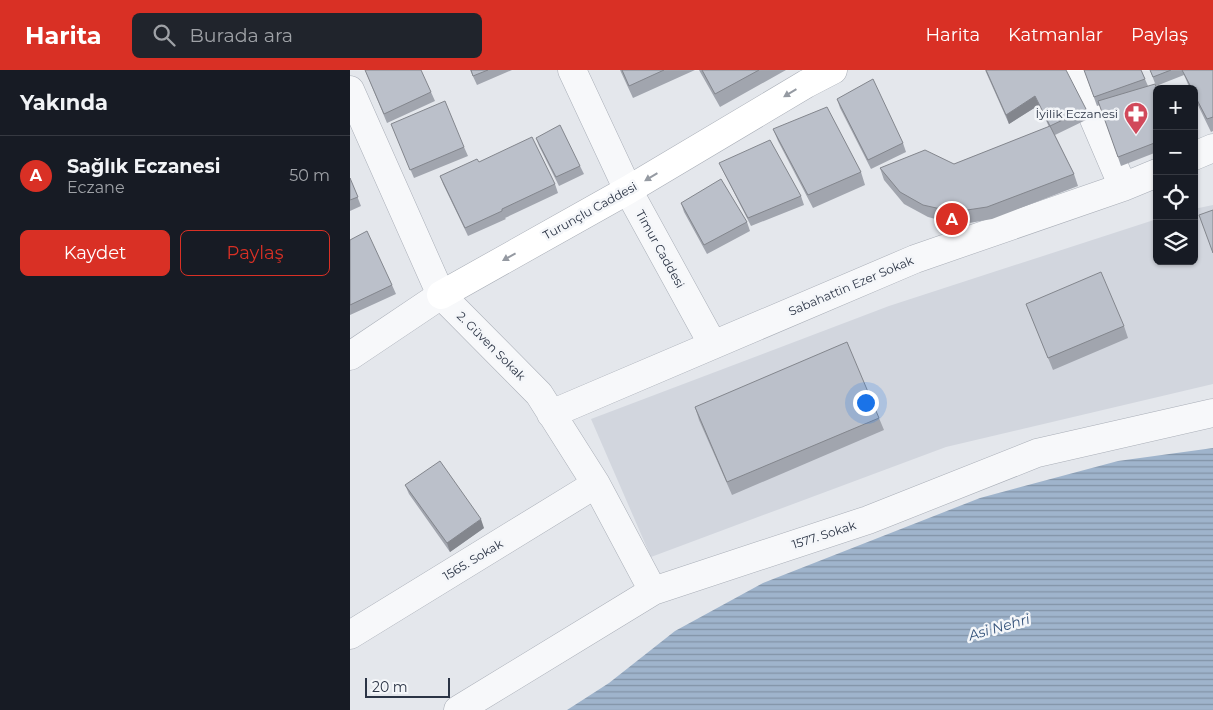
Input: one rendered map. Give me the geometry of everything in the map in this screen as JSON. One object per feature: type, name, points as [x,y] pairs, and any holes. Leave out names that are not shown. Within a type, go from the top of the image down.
[{"type":"street","name":"Timur Caddesi","points":[[572,70],[628,190],[713,345]]},
{"type":"street","name":"Turunçlu Caddesi","points":[[350,356],[441,294],[628,190],[806,84],[833,70]]},
{"type":"street","points":[[1074,70],[1123,187]]},
{"type":"street","name":"2. Güven Sokak","points":[[350,90],[441,294],[539,394],[596,484],[653,591]]},
{"type":"street","points":[[1198,154],[1213,148]]},
{"type":"street","name":"Sabahattin Ezer Sokak","points":[[551,414],[915,259],[1123,187],[1153,175]]},
{"type":"street","name":"1577. Sokak","points":[[458,710],[653,591],[868,520],[1037,453],[1213,413]]},
{"type":"street","name":"1565. Sokak","points":[[350,635],[596,484]]},
{"type":"shaded area","points":[[1213,205],[1213,384],[946,447],[651,557],[591,419],[889,306],[1153,220],[1153,265],[1198,265],[1198,208]]},
{"type":"water","name":"Asi Nehri","points":[[1213,448],[1213,710],[567,710],[609,683],[675,631],[763,583],[980,498],[1118,461]]},
{"type":"building","points":[[365,70],[421,70],[431,92],[384,114]]},
{"type":"building","points":[[471,70],[488,70],[473,76]]},
{"type":"building","points":[[622,70],[664,70],[629,86]]},
{"type":"building","points":[[702,70],[759,70],[715,94]]},
{"type":"building","points":[[986,70],[1066,70],[1086,109],[1050,126],[1035,96],[1006,115]]},
{"type":"building","points":[[1084,70],[1141,70],[1145,79],[1094,97]]},
{"type":"building","points":[[1150,70],[1171,70],[1153,77]]},
{"type":"building","points":[[1182,70],[1213,70],[1213,117],[1207,119],[1198,102],[1198,85],[1190,85]]},
{"type":"building","points":[[873,79],[903,143],[868,160],[837,99]]},
{"type":"building","points":[[1155,84],[1153,85],[1153,144],[1118,157],[1098,101]]},
{"type":"building","points":[[445,101],[464,147],[410,170],[391,124]]},
{"type":"building","points":[[827,107],[861,172],[808,195],[773,129]]},
{"type":"building","points":[[560,125],[580,166],[556,177],[536,138]]},
{"type":"building","points":[[1050,126],[1074,174],[987,207],[954,212],[923,205],[900,192],[880,168],[925,150],[954,164]]},
{"type":"building","points":[[532,137],[555,184],[465,228],[440,176],[477,159],[479,162]]},
{"type":"building","points":[[770,140],[801,196],[748,218],[719,163]]},
{"type":"building","points":[[350,178],[358,197],[350,200]]},
{"type":"building","points":[[721,179],[747,222],[704,245],[681,203]]},
{"type":"building","points":[[1213,210],[1213,253],[1199,215]]},
{"type":"building","points":[[367,231],[392,285],[350,305],[350,240]]},
{"type":"building","points":[[1101,272],[1124,326],[1048,358],[1026,304]]},
{"type":"building","points":[[847,342],[879,418],[727,482],[695,407]]},
{"type":"building","points":[[440,461],[481,519],[447,543],[405,485]]},
{"type":"place","name":"İyilik Eczanesi","points":[[1136,135]]},
{"type":"place","name":"Sağlık Eczanesi","points":[[952,219]]}]
